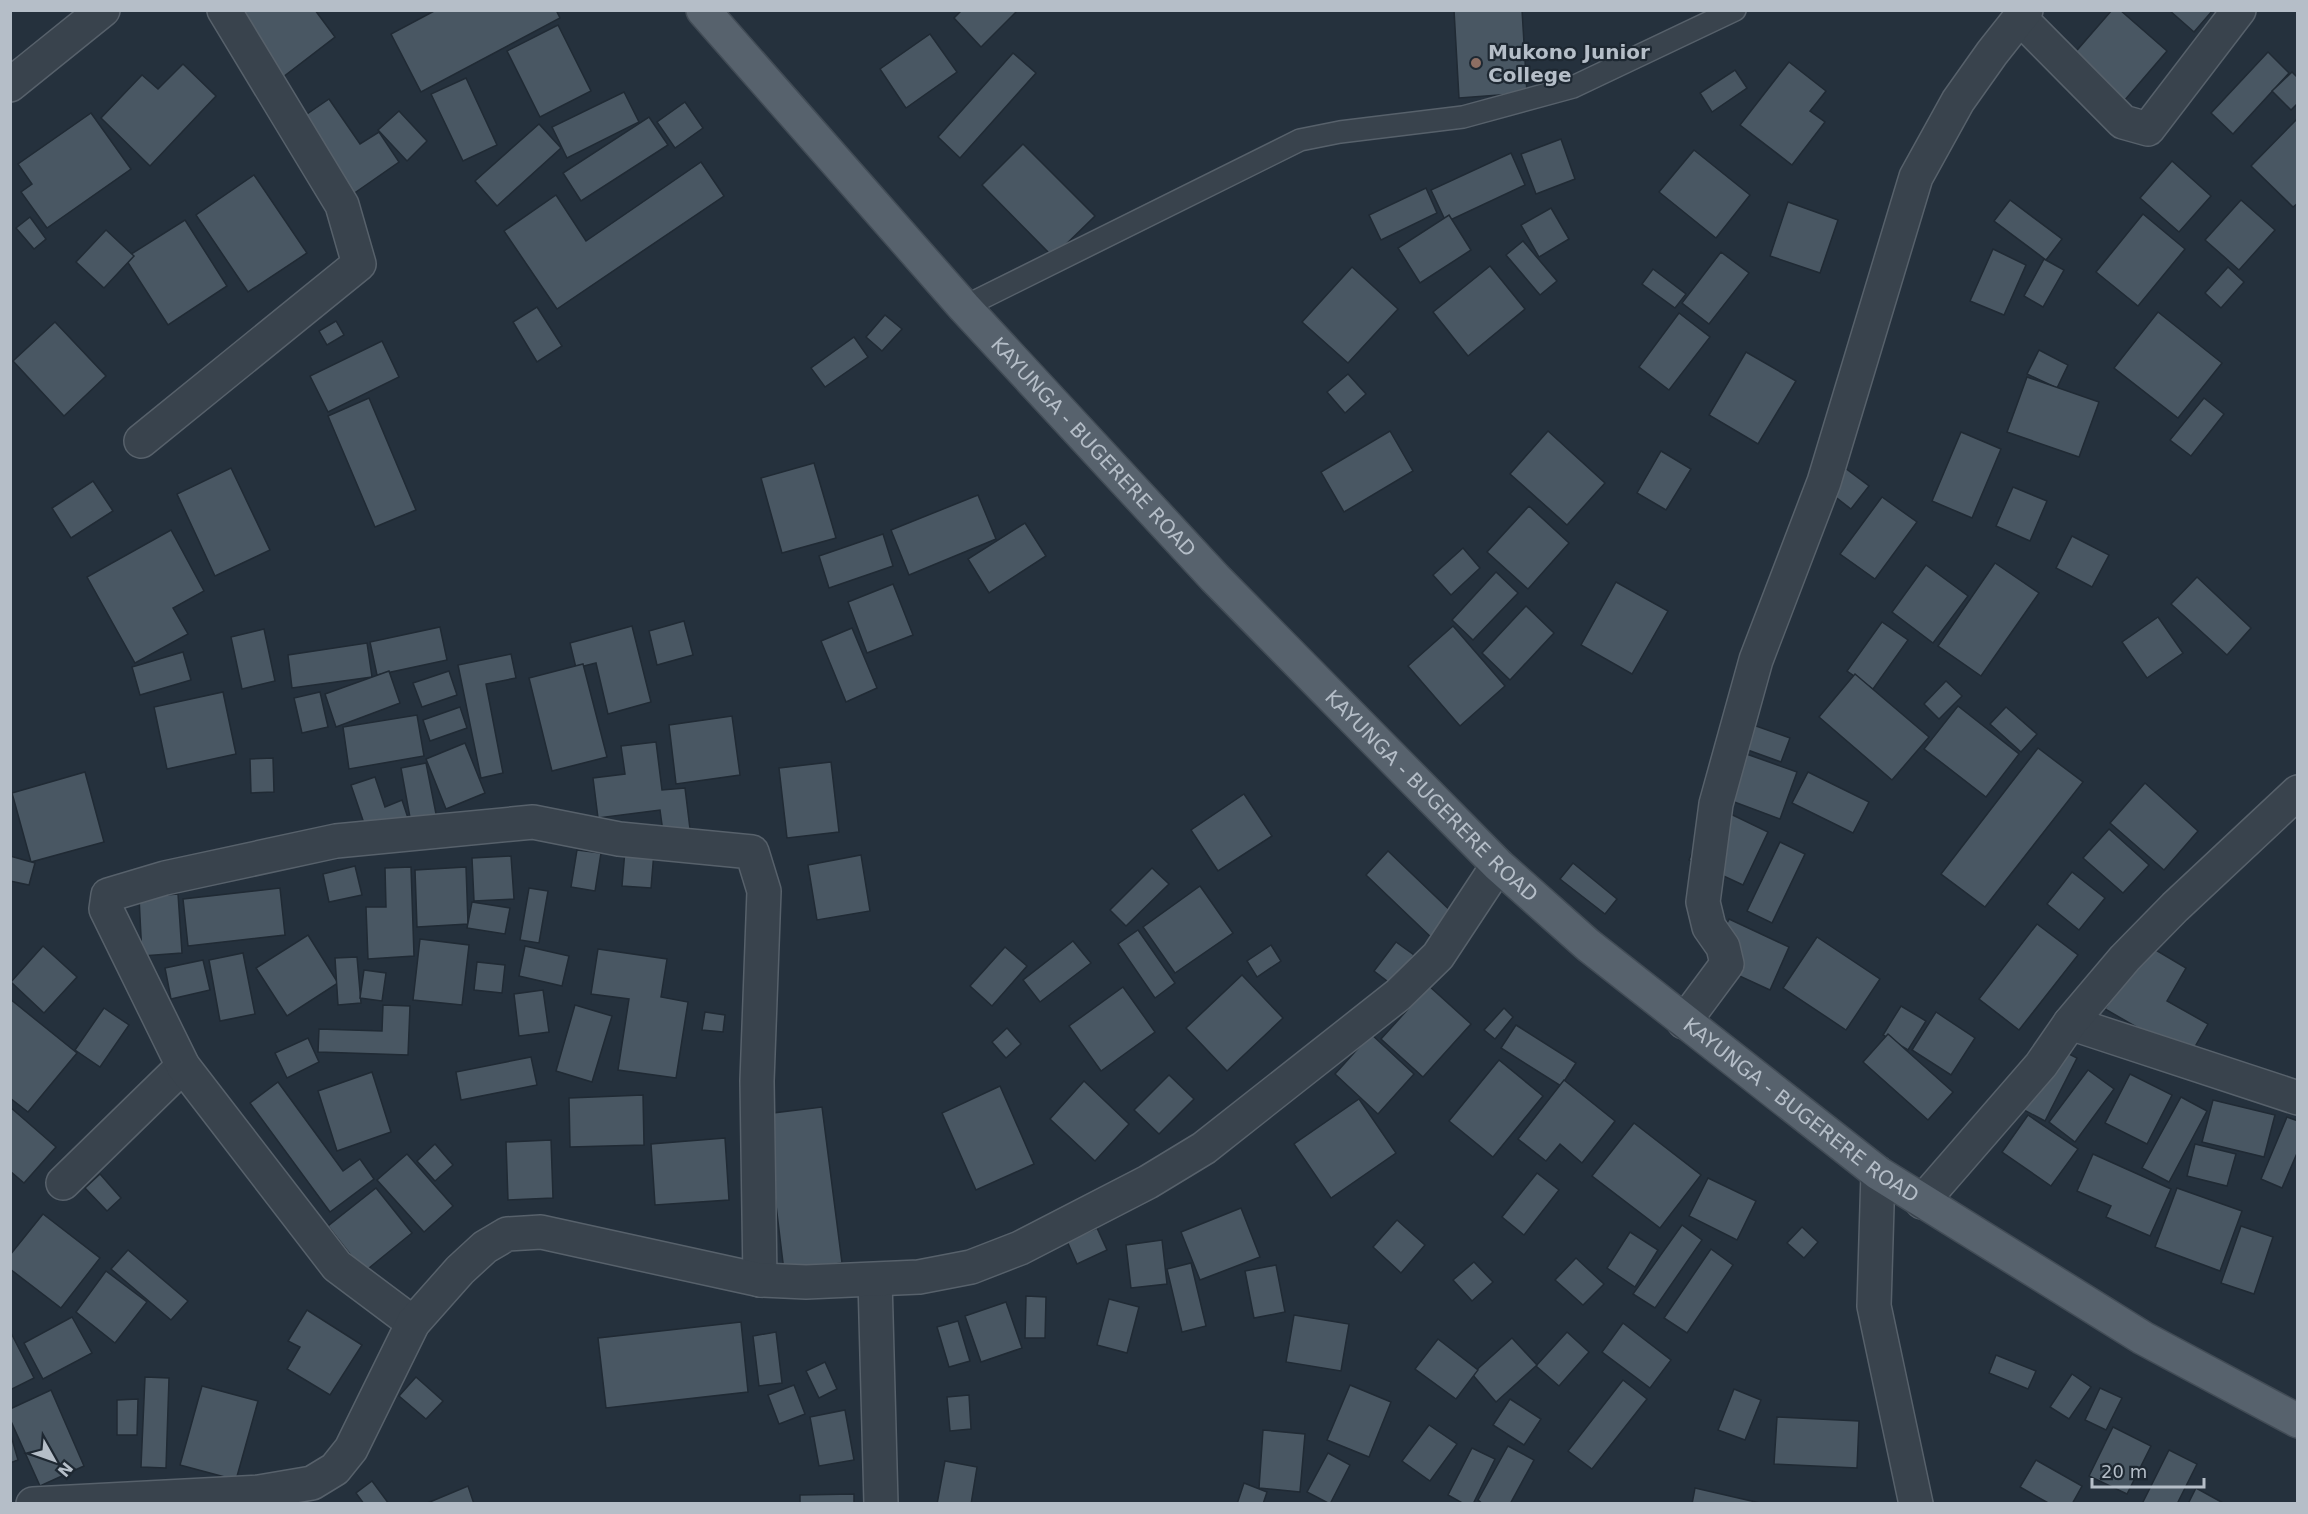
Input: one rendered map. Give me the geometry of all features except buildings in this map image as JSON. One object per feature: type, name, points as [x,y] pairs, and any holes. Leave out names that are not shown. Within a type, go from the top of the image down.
[{"type":"main road","name":"KAYUNGA - BUGERERE ROAD","points":[[703,10],[964,307],[1215,578],[1498,865],[1588,945],[1878,1173],[2143,1338],[2298,1421]]},
{"type":"street","points":[[10,85],[103,10]]},
{"type":"street","points":[[141,441],[359,264],[342,206],[224,10]]},
{"type":"street","points":[[1684,1022],[1727,964],[1723,948],[1709,927],[1703,902],[1716,804],[1756,660],[1824,482],[1916,177],[1958,101],[2023,14],[2123,122],[2148,129],[2239,10]]},
{"type":"street","points":[[1922,1202],[2041,1065],[2070,1023],[2125,958],[2175,907],[2298,792]]},
{"type":"street","points":[[413,1323],[337,1266],[183,1066],[106,909],[108,895],[165,878],[336,841],[533,822],[619,839],[752,852],[764,891],[757,1081],[760,1280]]},
{"type":"street","points":[[33,1503],[259,1492],[313,1493],[351,1449],[413,1323],[460,1270],[485,1247],[507,1234],[541,1232],[760,1280],[806,1282],[919,1277],[971,1267],[1020,1248],[1148,1182],[1204,1148],[1398,995],[1438,956],[1498,865]]},
{"type":"street","points":[[2070,1023],[2298,1098]]},
{"type":"street","points":[[63,1183],[183,1066]]},
{"type":"street","points":[[1878,1173],[1874,1306],[1916,1503]]},
{"type":"street","points":[[875,1280],[881,1503]]},
{"type":"lane","points":[[964,307],[1300,140],[1340,132],[1463,117],[1573,87],[1735,10]]},
{"type":"place","name":"Mukono Junior College","points":[[1476,63]]}]
